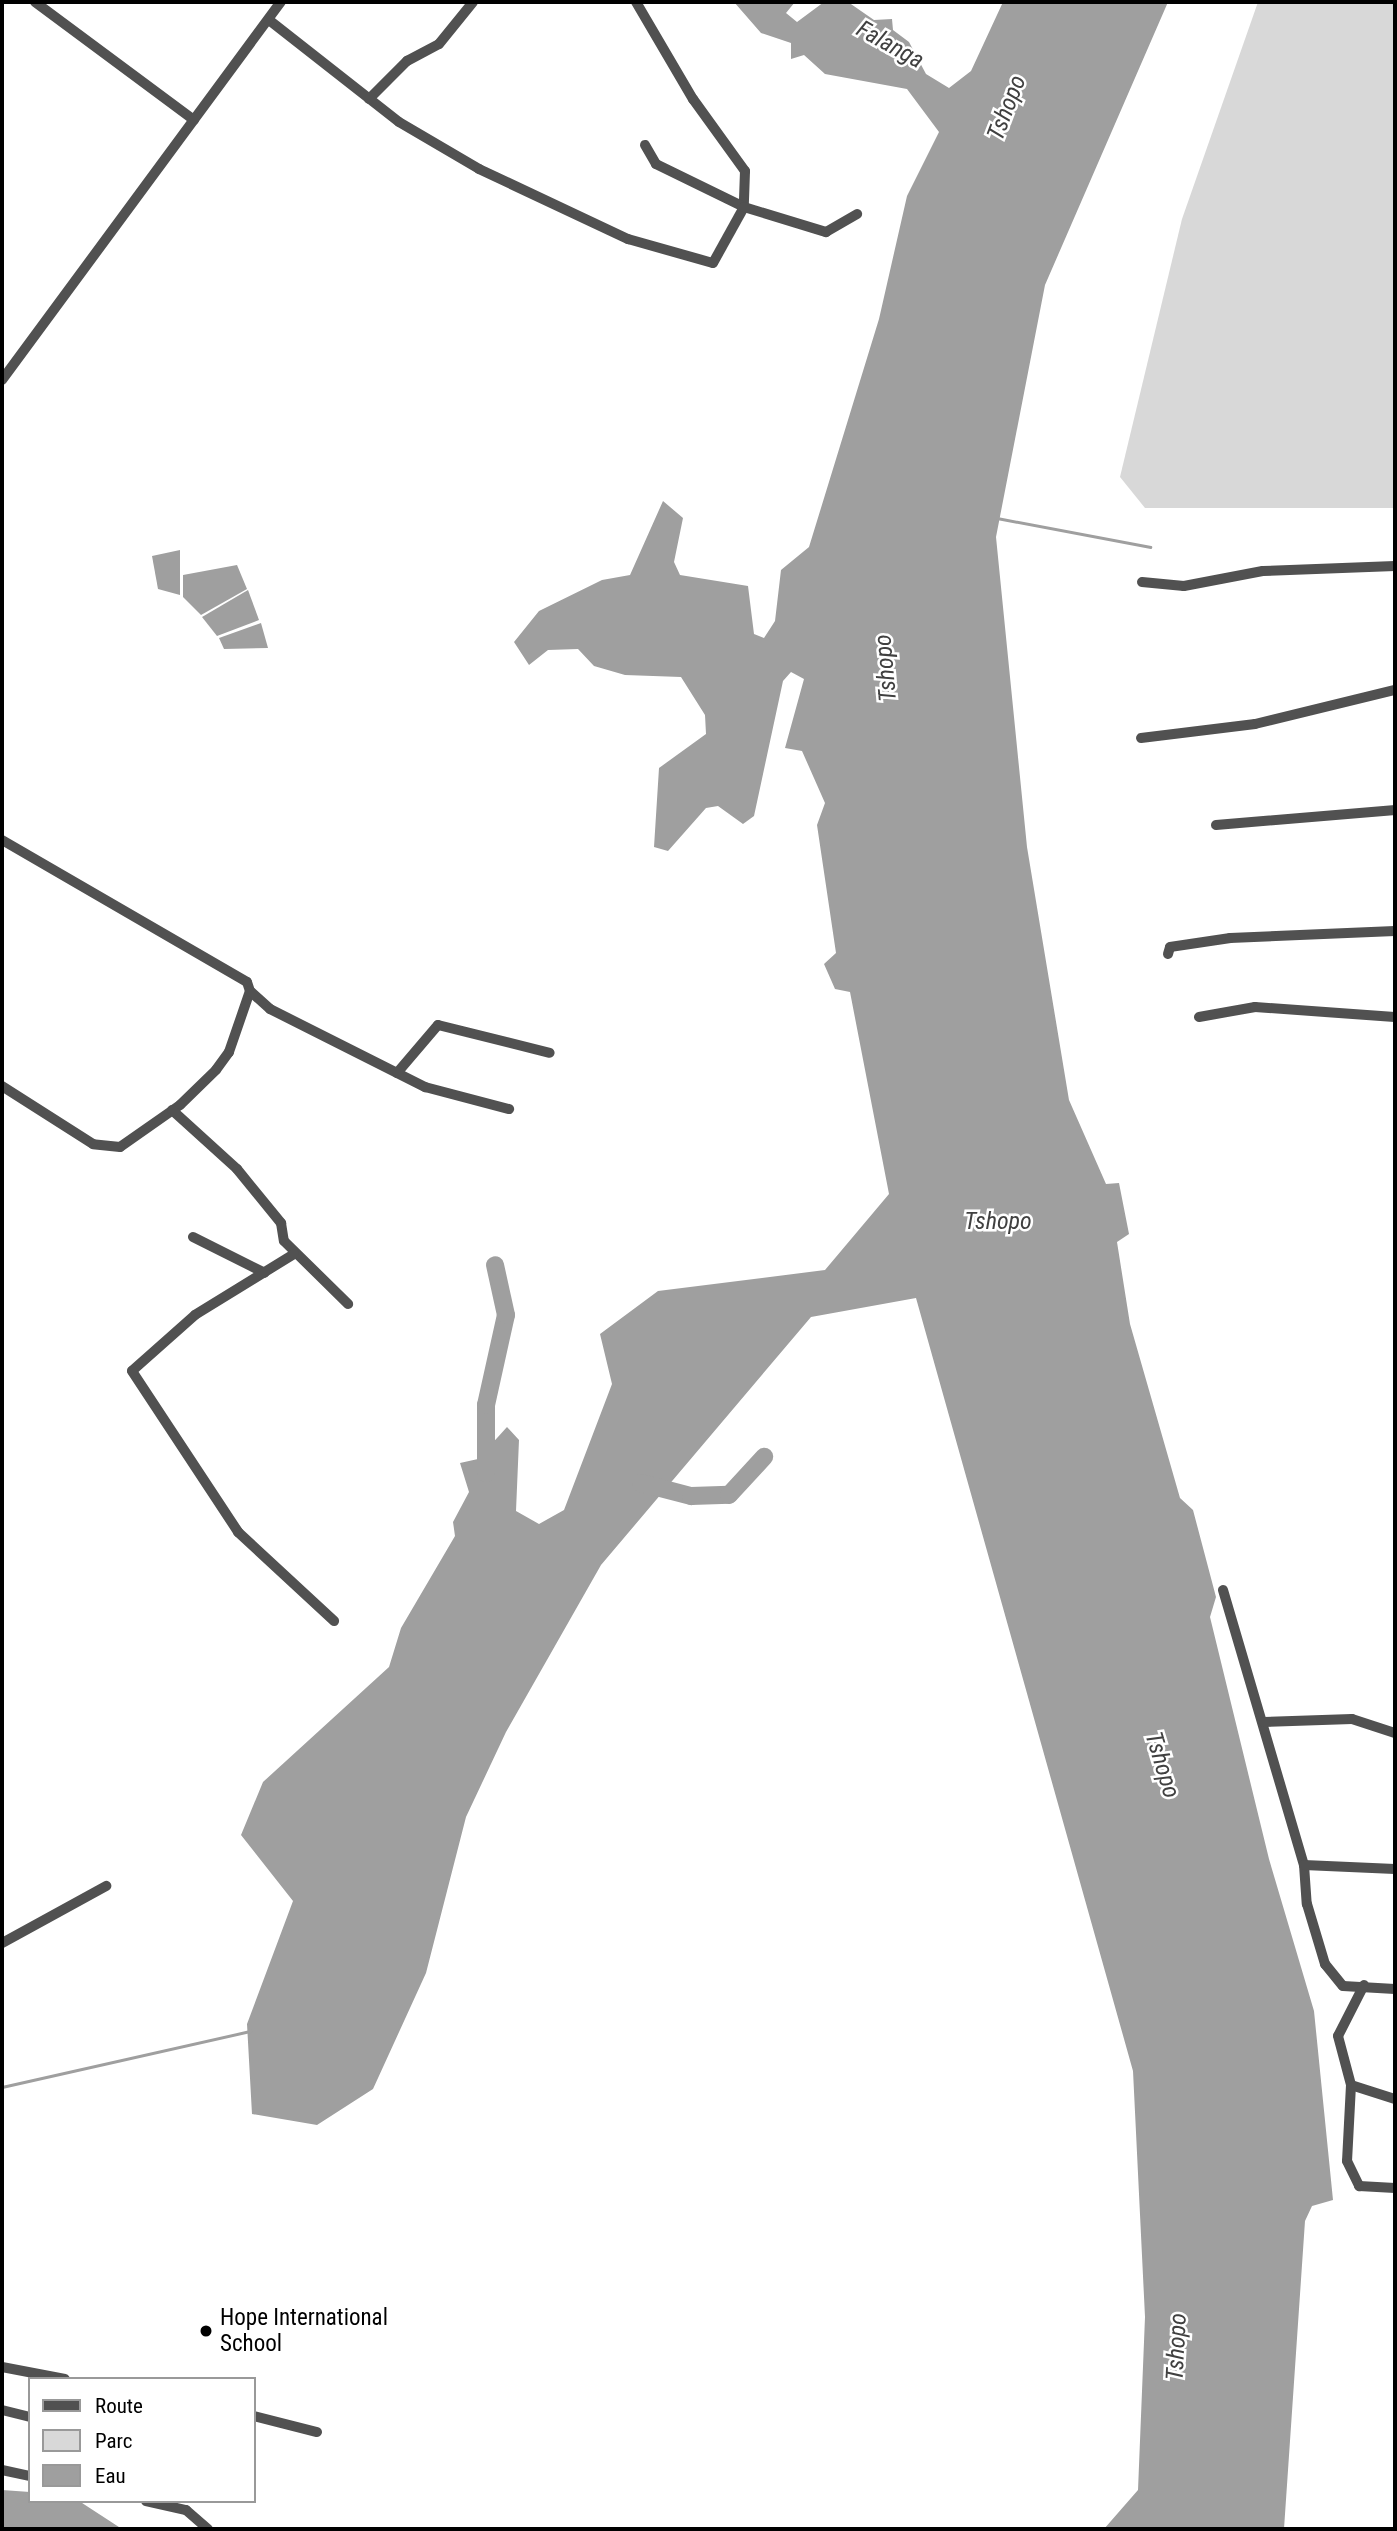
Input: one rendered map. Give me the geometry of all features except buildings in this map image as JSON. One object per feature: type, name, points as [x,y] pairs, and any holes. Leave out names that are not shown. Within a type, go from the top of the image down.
[{"type":"street","points":[[35,2],[194,120]]},
{"type":"street","points":[[2,380],[101,238],[194,120],[281,2]]},
{"type":"street","points":[[369,99],[407,61],[439,44],[473,2]]},
{"type":"street","points":[[268,20],[369,99],[479,169],[628,239],[712,263],[744,206],[745,171],[692,99],[678,64],[636,2]]},
{"type":"street","points":[[645,145],[656,164],[744,206],[826,232],[857,214]]},
{"type":"street","points":[[1142,582],[1184,586],[1263,571],[1395,566]]},
{"type":"street","points":[[1140,738],[1255,724],[1395,690]]},
{"type":"street","points":[[1216,825],[1395,810]]},
{"type":"street","points":[[2,840],[247,982],[250,990],[270,1009],[425,1087],[509,1109]]},
{"type":"street","points":[[1168,954],[1170,947],[1230,938],[1395,931]]},
{"type":"street","points":[[2,1086],[105,1146],[135,1139],[172,1110],[229,1052],[250,990]]},
{"type":"street","points":[[1199,1017],[1255,1007],[1395,1017]]},
{"type":"street","points":[[397,1073],[438,1025],[550,1054]]},
{"type":"street","points":[[172,1110],[237,1169],[281,1223],[294,1254],[348,1304]]},
{"type":"street","points":[[193,1237],[265,1273]]},
{"type":"street","points":[[294,1254],[195,1315],[132,1371],[238,1532],[334,1621]]},
{"type":"street","points":[[1223,1590],[1304,1865],[1307,1904],[1325,1964],[1343,1986],[1364,1985],[1395,1989]]},
{"type":"street","points":[[1264,1722],[1352,1720],[1395,1733]]},
{"type":"street","points":[[1304,1865],[1395,1869]]},
{"type":"street","points":[[2,1943],[106,1886]]},
{"type":"street","points":[[1364,1985],[1338,2036],[1351,2085],[1346,2161],[1359,2186],[1395,2188]]},
{"type":"street","points":[[1351,2085],[1395,2099]]},
{"type":"street","points":[[2,2367],[54,2377]]},
{"type":"street","points":[[2,2410],[28,2416]]},
{"type":"street","points":[[256,2417],[317,2432]]},
{"type":"street","points":[[2,2470],[28,2476]]},
{"type":"street","points":[[155,2503],[186,2510],[208,2529]]},
{"type":"green space","points":[[1258,2],[1395,2],[1395,508],[1145,508],[1120,477],[1182,219]]},
{"type":"water","name":"Tshopo","points":[[734,2],[795,2],[786,13],[797,22],[824,2],[848,2],[874,20],[892,19],[893,30],[909,42],[926,74],[949,88],[971,71],[1003,2],[1168,2],[1045,285],[996,537],[1027,847],[1069,1100],[1106,1184],[1119,1183],[1129,1234],[1117,1242],[1130,1324],[1180,1498],[1193,1510],[1216,1597],[1210,1617],[1269,1859],[1314,2011],[1333,2200],[1312,2206],[1305,2221],[1284,2529],[1104,2529],[1138,2490],[1145,2317],[1133,2071],[916,1298],[811,1317],[601,1565],[506,1732],[466,1817],[426,1973],[373,2089],[317,2125],[252,2114],[247,2024],[293,1901],[241,1835],[263,1782],[389,1667],[401,1628],[455,1536],[453,1522],[469,1492],[460,1463],[478,1459],[507,1427],[519,1440],[516,1511],[539,1524],[564,1510],[612,1384],[600,1334],[658,1291],[825,1270],[889,1194],[850,992],[835,989],[824,964],[836,953],[817,825],[825,803],[802,751],[785,748],[804,679],[791,672],[783,681],[754,816],[743,824],[718,806],[706,808],[668,851],[654,847],[659,768],[706,734],[705,715],[681,677],[625,675],[594,666],[578,649],[548,650],[529,665],[514,642],[539,611],[602,580],[630,575],[663,501],[683,518],[674,562],[680,575],[748,586],[754,634],[764,638],[775,621],[781,570],[809,547],[879,319],[907,196],[939,132],[907,89],[825,74],[804,55],[791,59],[791,43],[761,33]]},
{"type":"water","points":[[180,550],[180,595],[158,589],[152,556]]},
{"type":"water","points":[[237,565],[247,589],[201,615],[183,597],[183,575]]},
{"type":"water","points":[[248,590],[259,620],[217,636],[202,617]]},
{"type":"water","points":[[261,623],[268,648],[224,649],[219,638]]},
{"type":"water","points":[[2,2490],[28,2492],[28,2503],[82,2503],[122,2529],[2,2529]]},
{"type":"waterway","points":[[997,518],[1150,547]]},
{"type":"waterway","points":[[486,1473],[486,1405],[506,1315],[495,1265]]},
{"type":"waterway","points":[[641,1483],[691,1496],[729,1495],[764,1457]]},
{"type":"waterway","points":[[2,2087],[251,2031]]},
{"type":"place","name":"Hope International School","points":[[206,2331]]},
{"type":"water label","name":"Falanga","points":[[890,45]]}]
